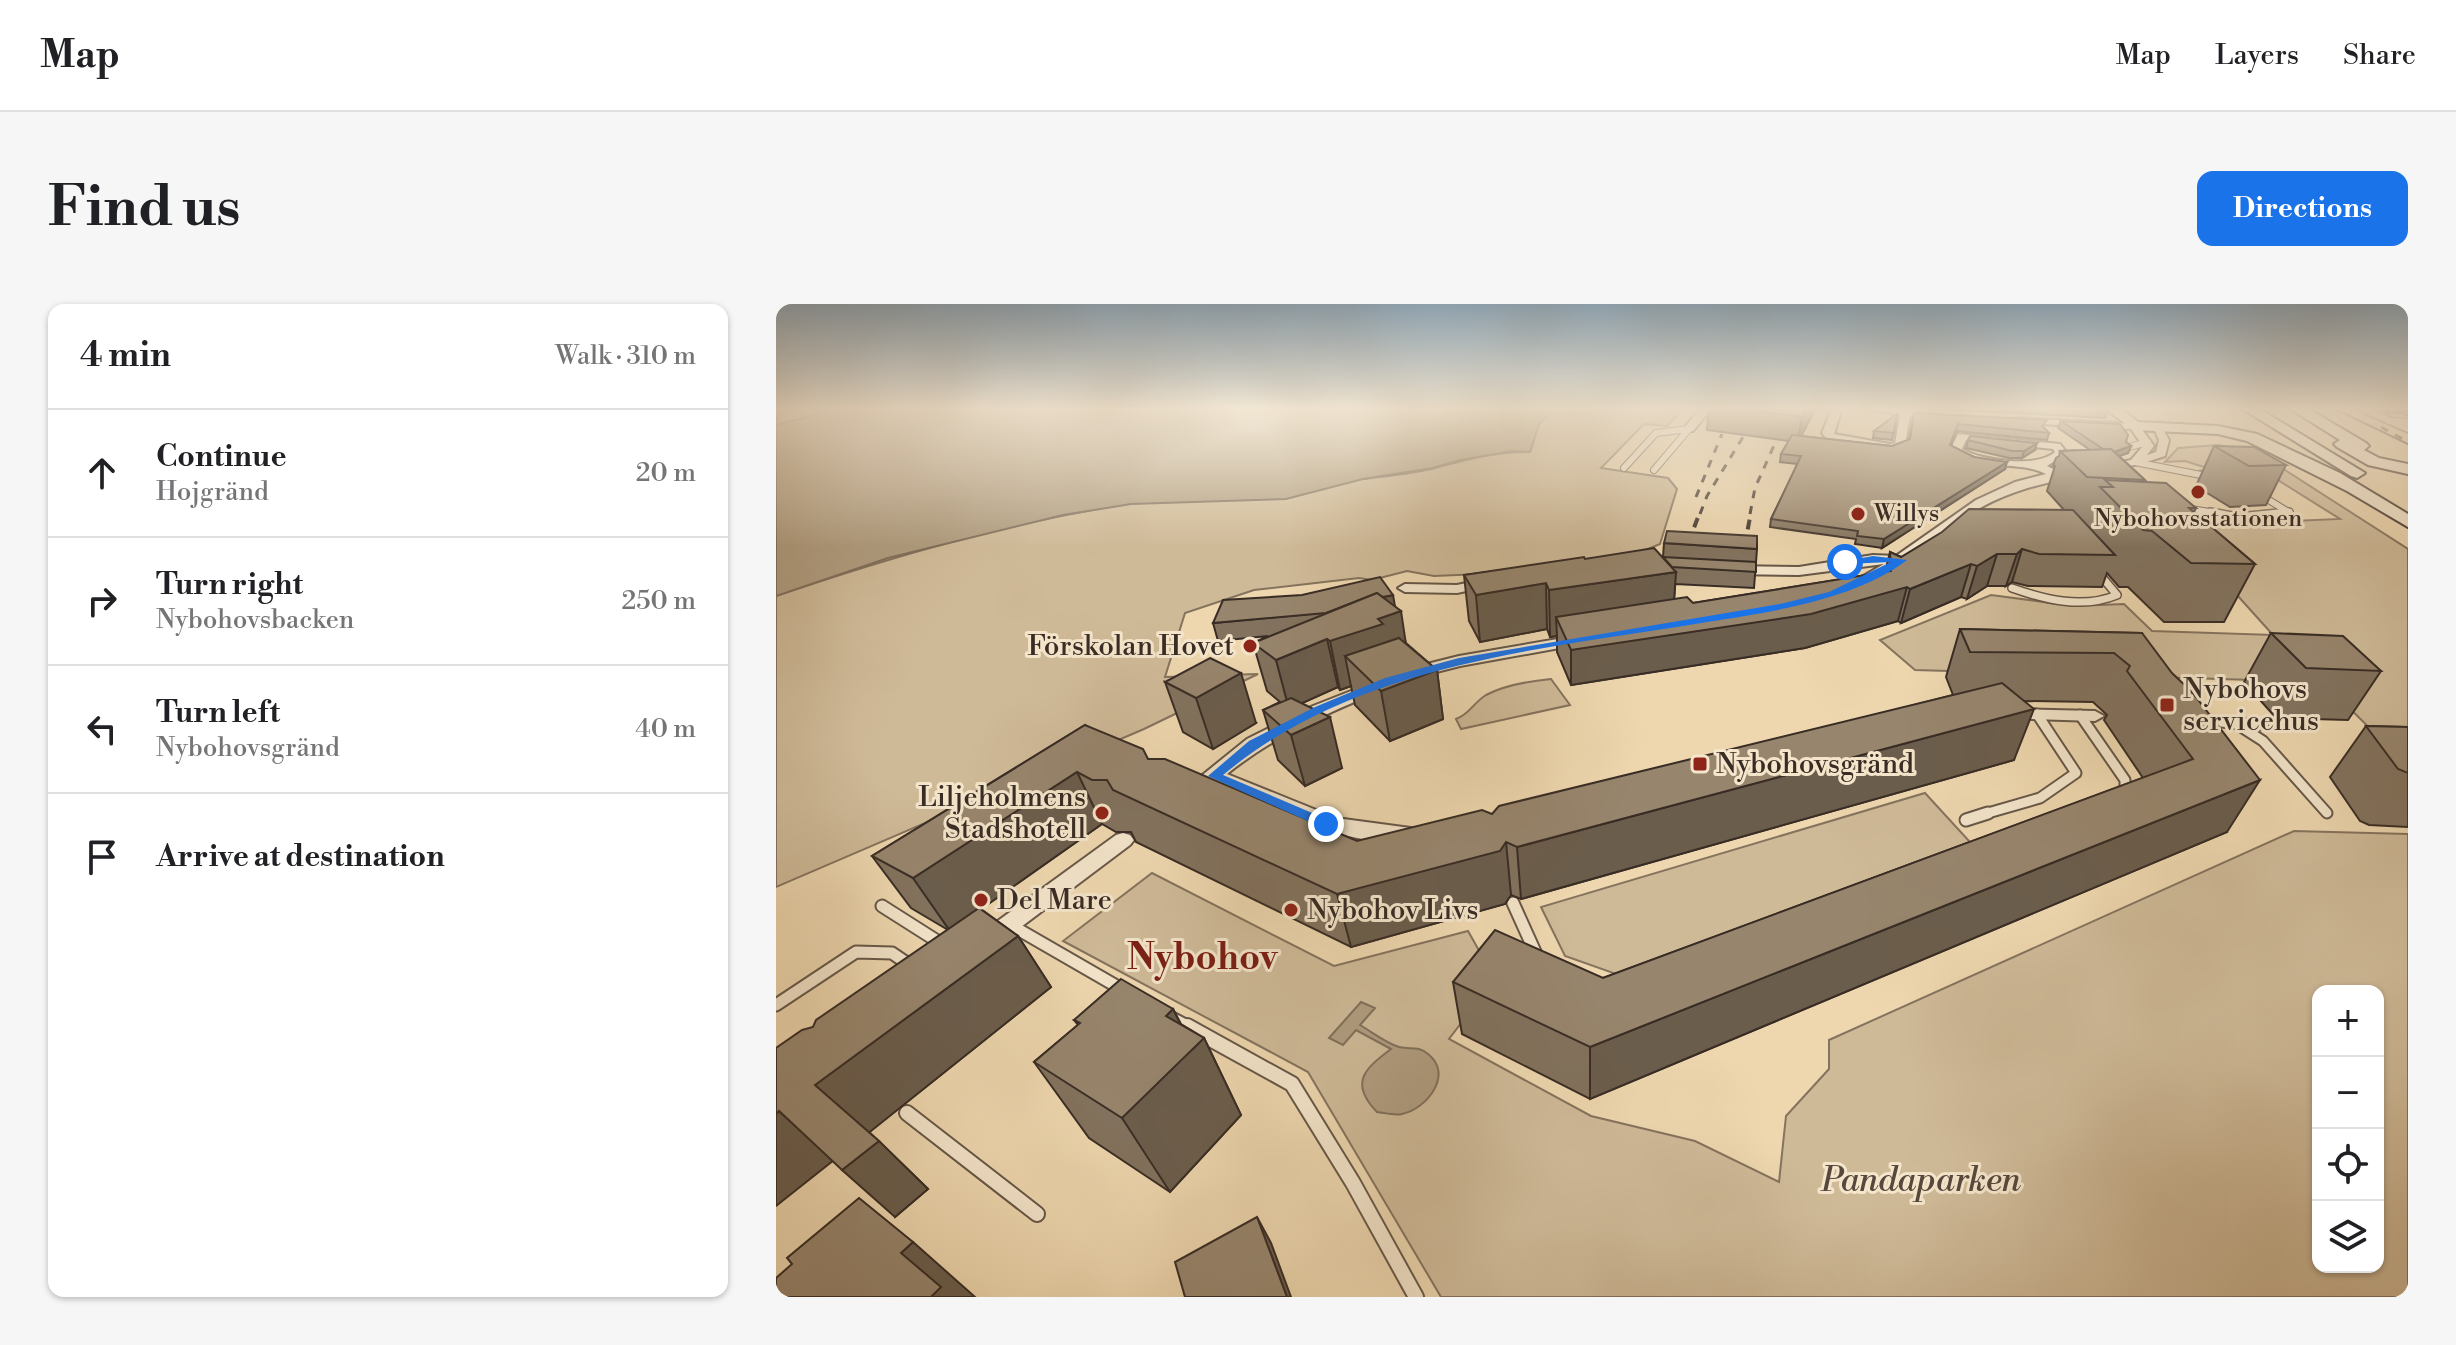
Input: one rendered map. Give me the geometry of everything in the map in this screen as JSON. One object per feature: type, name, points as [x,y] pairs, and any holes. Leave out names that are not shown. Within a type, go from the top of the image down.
[{"type":"street","points":[[1963,454],[1971,459],[2038,466],[2060,477]]},
{"type":"street","points":[[2038,466],[2059,454]]},
{"type":"street","points":[[1833,594],[1903,560],[1975,507],[2008,489],[2060,477],[2094,477],[2131,454]]},
{"type":"street","points":[[2286,454],[2350,487]]},
{"type":"street","points":[[2303,454],[2408,522]]},
{"type":"street","points":[[2326,454],[2408,503]]},
{"type":"street","points":[[2348,454],[2402,471]]},
{"type":"street","points":[[2360,454],[2402,471]]},
{"type":"street","points":[[2375,454],[2402,471]]},
{"type":"street","points":[[1975,507],[1999,514]]},
{"type":"street","points":[[1712,569],[1784,572],[1873,559],[1903,560]]},
{"type":"street","points":[[1405,588],[1457,589],[1509,578]]},
{"type":"street","points":[[1176,803],[1254,743],[1319,710],[1389,680],[1459,661],[1593,638]]},
{"type":"street","points":[[1990,713],[2088,715]]},
{"type":"street","points":[[2176,723],[2259,725]]},
{"type":"street","points":[[1214,776],[1326,824],[1368,833],[1424,832]]},
{"type":"street","points":[[931,981],[1123,840]]},
{"type":"lane","points":[[1624,468],[1636,454]]},
{"type":"lane","points":[[1654,470],[1667,454]]},
{"type":"lane","points":[[2133,454],[2225,479]]},
{"type":"lane","points":[[2174,506],[2238,517],[2290,513],[2252,489]]},
{"type":"lane","points":[[2012,588],[2037,598],[2082,602],[2117,595],[2091,564]]},
{"type":"lane","points":[[1966,820],[2040,798],[2076,773],[2037,714]]},
{"type":"lane","points":[[2088,715],[2125,780],[2125,802],[2114,810]]},
{"type":"lane","points":[[2235,723],[2263,741],[2327,813]]},
{"type":"lane","points":[[1513,903],[1532,951],[1543,961]]},
{"type":"lane","points":[[882,906],[963,958]]},
{"type":"lane","points":[[1009,924],[1292,1084],[1353,1183],[1416,1297]]},
{"type":"lane","points":[[776,1005],[856,952],[892,953],[931,981]]},
{"type":"lane","points":[[907,1113],[1037,1214]]},
{"type":"green space","points":[[1614,454],[1601,468],[1668,478],[1677,489],[1660,544],[1624,559],[1481,574],[1434,576],[1407,571],[1372,580],[1359,578],[1254,590],[1185,613],[1165,677],[1258,674],[1144,729],[776,887],[776,596],[950,542],[1083,512],[1186,496],[1399,475],[1494,455]]},
{"type":"green space","points":[[2172,454],[2261,454],[2408,549],[2408,766],[2323,682],[1915,670],[1880,640],[1991,595],[2075,606],[2124,604],[2152,631],[2273,635],[2192,545],[2192,525],[2340,519],[2273,477],[2206,473],[2198,471],[2210,469],[2185,461],[2165,462]]},
{"type":"green space","points":[[1551,679],[1570,705],[1461,729],[1456,719],[1493,692]]},
{"type":"green space","points":[[1925,793],[1970,842],[1616,974],[1565,956],[1541,907]]},
{"type":"green space","name":"Pandaparken","points":[[2294,831],[2408,834],[2408,1297],[1441,1297],[1308,1072],[1063,941],[1152,873],[1334,966],[1468,931],[1495,979],[1449,1039],[1591,1116],[1695,1141],[1779,1182],[1786,1116],[1829,1069],[1829,1040]]},
{"type":"shaded area","points":[[776,454],[1493,454],[1363,479],[1286,499],[1131,504],[1063,515],[888,558],[776,596]]},
{"type":"shaded area","points":[[1361,1002],[1375,1008],[1360,1025],[1394,1045],[1424,1051],[1435,1062],[1438,1080],[1434,1090],[1411,1111],[1396,1115],[1377,1112],[1363,1092],[1362,1084],[1368,1069],[1391,1049],[1356,1030],[1343,1045],[1329,1038]]},
{"type":"building","points":[[1784,454],[1969,454],[2007,462],[1884,539],[1857,536],[1858,531],[1771,519],[1801,456]]},
{"type":"building","points":[[2063,454],[2117,454],[2145,480],[2087,477]]},
{"type":"building","points":[[2229,454],[2267,454],[2286,465],[2249,466]]},
{"type":"building","points":[[2105,480],[2166,483],[2196,508],[2189,508],[2255,564],[2191,563],[2152,531],[2143,530],[2100,487],[2113,487]]},
{"type":"building","points":[[1969,509],[2073,510],[2115,555],[2039,554],[2022,549],[2017,554],[1997,554],[1977,566],[1971,564],[1910,589],[1907,587],[1811,614],[1571,650],[1556,617],[1687,597],[1693,603],[1891,571],[1890,552],[1901,557],[1942,532]]},
{"type":"building","points":[[1667,531],[1757,536],[1757,549],[1664,543]]},
{"type":"building","points":[[1654,548],[1676,572],[1549,590],[1546,583],[1476,595],[1464,575],[1585,559]]},
{"type":"building","points":[[1663,557],[1756,562],[1756,572],[1672,567]]},
{"type":"building","points":[[1380,577],[1393,595],[1383,597],[1377,593],[1326,613],[1213,623],[1223,600],[1302,595]]},
{"type":"building","points":[[1377,593],[1401,611],[1378,619],[1383,624],[1330,641],[1327,639],[1276,660],[1253,643]]},
{"type":"building","points":[[1960,629],[2142,633],[2260,780],[1590,1047],[1453,982],[1495,930],[1603,978],[2193,759],[2127,671],[2130,666],[2114,653],[1970,652]]},
{"type":"building","points":[[2271,633],[2343,636],[2381,671],[2306,668]]},
{"type":"building","points":[[1399,638],[1437,670],[1381,691],[1345,656]]},
{"type":"building","points":[[1210,658],[1241,673],[1196,698],[1165,682]]},
{"type":"building","points":[[2002,683],[2034,709],[1517,847],[1506,842],[1500,851],[1337,894],[1113,790],[1107,780],[1092,780],[1077,772],[913,878],[872,856],[1085,725],[1143,749],[1148,759],[1165,759],[1357,841],[1482,810],[1492,814],[1499,806]]},
{"type":"building","points":[[1291,698],[1330,717],[1291,735],[1263,710]]},
{"type":"building","points":[[2366,726],[2408,727],[2408,773],[2398,769]]},
{"type":"building","points":[[979,908],[1018,936],[815,1085],[879,1141],[842,1170],[779,1111],[776,1114],[776,1048],[802,1030],[813,1027],[816,1020]]},
{"type":"building","points":[[1121,979],[1173,1009],[1166,1016],[1204,1038],[1122,1118],[1034,1062],[1080,1023],[1074,1020]]},
{"type":"building","points":[[859,1198],[913,1242],[901,1253],[941,1287],[931,1297],[776,1297],[776,1278],[792,1264],[787,1258]]},
{"type":"building","points":[[1257,1217],[1287,1297],[1185,1297],[1175,1262]]},
{"type":"railway","points":[[1696,497],[1714,454]]},
{"type":"railway","points":[[1700,514],[1707,496],[1732,454]]},
{"type":"railway","points":[[1750,514],[1755,488],[1770,454]]},
{"type":"railway","points":[[1687,546],[1700,512]]},
{"type":"railway","points":[[1744,549],[1751,512]]},
{"type":"place","name":"Nybohovsstationen","points":[[2198,492]]},
{"type":"place","name":"Willys","points":[[1858,514]]},
{"type":"place","name":"Förskolan Hovet","points":[[1250,646]]},
{"type":"place","name":"Nybohovs servicehus","points":[[2167,705]]},
{"type":"place","name":"Nybohovsgränd","points":[[1700,764]]},
{"type":"place","name":"Liljeholmens Stadshotell","points":[[1102,813]]},
{"type":"place","name":"Del Mare","points":[[981,900]]},
{"type":"place","name":"Nybohov Livs","points":[[1291,910]]},
{"type":"district","name":"Nybohov","points":[[1202,958]]},
{"type":"route","points":[[1326,824],[1214,776],[1254,743],[1319,710],[1389,680],[1459,661],[1780,607],[1833,594],[1903,560],[1845,562]]}]
